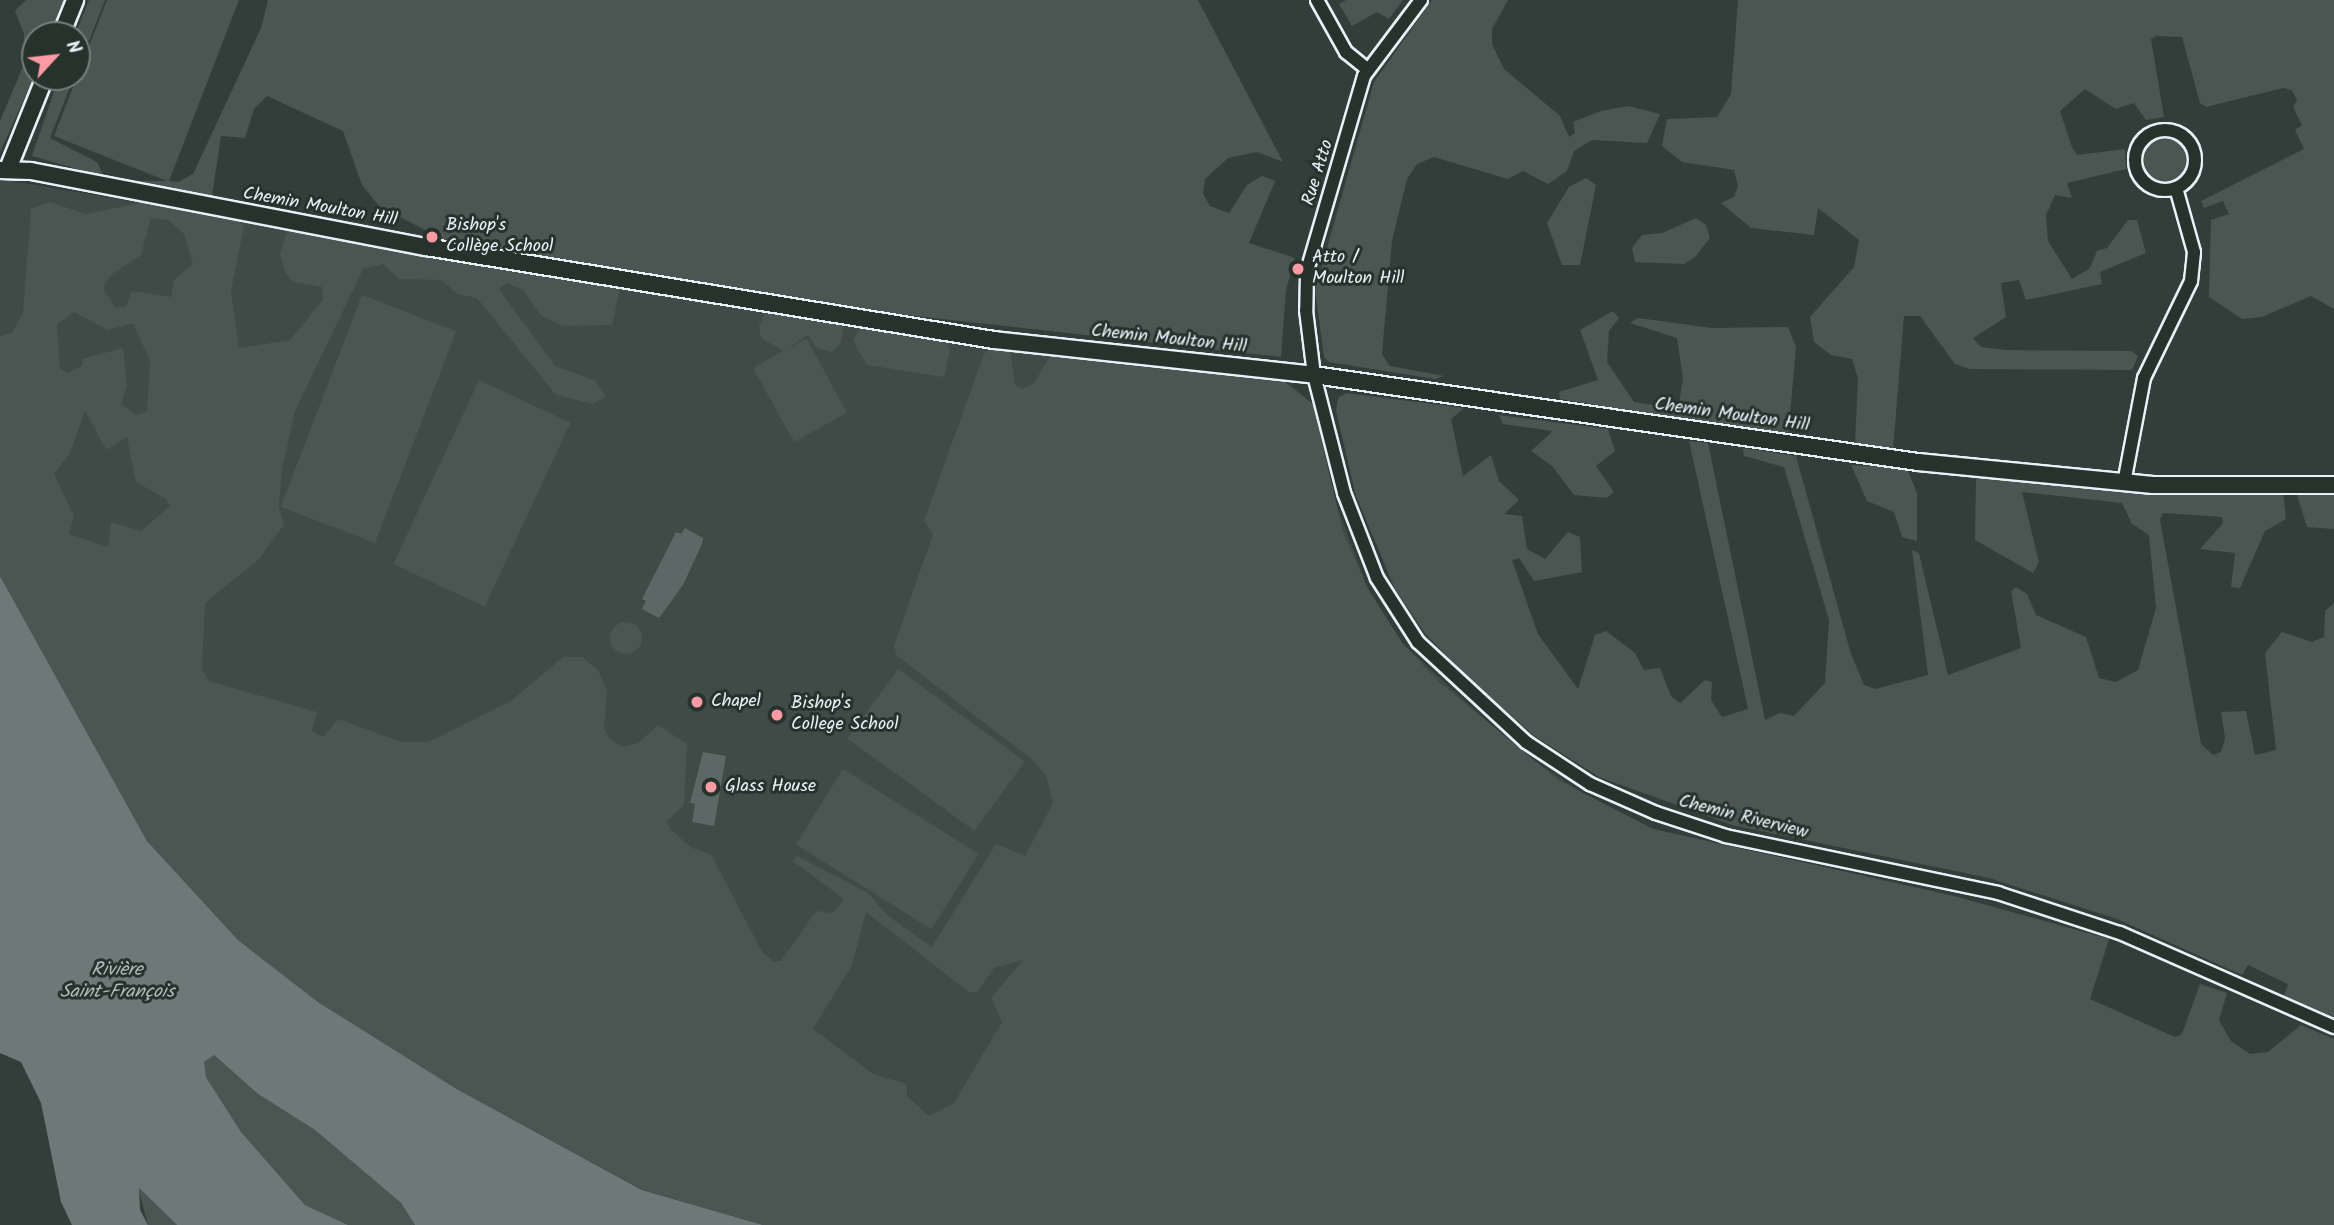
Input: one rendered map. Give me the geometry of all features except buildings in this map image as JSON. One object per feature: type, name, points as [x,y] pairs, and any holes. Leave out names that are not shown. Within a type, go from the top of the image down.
[{"type":"street","points":[[67,21],[75,0]]},
{"type":"street","points":[[1317,0],[1346,52],[1368,70],[1421,0]]},
{"type":"street","name":"Rue Atto","points":[[1314,375],[1307,271],[1368,70]]},
{"type":"street","points":[[4,170],[39,91]]},
{"type":"street","points":[[2153,132],[2176,132],[2192,149],[2193,172],[2176,188],[2153,188],[2137,172],[2137,149],[2153,132]]},
{"type":"street","name":"Chemin Moulton Hill","points":[[4,170],[821,313],[994,340],[1314,375],[1918,462],[2124,483],[2334,485]]},
{"type":"street","points":[[2124,483],[2144,378],[2191,281],[2191,237],[2176,188]]},
{"type":"street","name":"Chemin Riverview","points":[[1314,375],[1362,544],[1398,615],[1440,666],[1562,767],[1643,808],[1716,833],[1938,877],[2039,906],[2141,942],[2334,1027]]},
{"type":"shaded area","points":[[26,0],[64,0],[56,21],[21,21],[21,26],[15,11]]},
{"type":"shaded area","points":[[89,0],[105,0],[91,36],[91,21],[81,21]]},
{"type":"shaded area","points":[[107,0],[239,0],[169,181],[178,182],[193,174],[261,28],[268,0],[1198,0],[1283,162],[1257,152],[1228,158],[1205,179],[1203,194],[1210,206],[1229,213],[1247,185],[1262,176],[1275,181],[1249,243],[1295,258],[1286,290],[1281,357],[808,304],[424,237],[425,230],[379,206],[362,185],[343,131],[267,96],[254,109],[245,138],[221,136],[212,196],[125,181],[167,181],[54,136],[72,91],[91,91],[91,41]]},
{"type":"shaded area","points":[[1346,0],[1403,0],[1389,19],[1377,12],[1352,26],[1339,4]]},
{"type":"shaded area","points":[[1432,0],[1508,0],[1492,29],[1492,44],[1504,69],[1560,116],[1569,137],[1575,133],[1573,122],[1601,111],[1628,106],[1660,114],[1647,143],[1592,140],[1574,151],[1567,171],[1548,184],[1523,171],[1508,179],[1434,157],[1417,164],[1407,179],[1392,241],[1382,354],[1390,366],[1444,376],[1435,379],[1329,362],[1324,357],[1315,290],[1374,82]]},
{"type":"shaded area","points":[[1738,0],[2334,0],[2334,309],[2311,296],[2262,317],[2242,319],[2209,297],[2211,220],[2229,214],[2223,201],[2204,208],[2201,201],[2304,149],[2295,130],[2302,125],[2293,107],[2297,100],[2292,90],[2283,88],[2206,107],[2200,103],[2182,37],[2156,36],[2151,39],[2164,117],[2146,120],[2134,103],[2116,109],[2085,89],[2060,111],[2072,147],[2077,155],[2125,149],[2126,169],[2067,183],[2072,198],[2055,195],[2046,215],[2048,241],[2072,279],[2090,268],[2097,251],[2107,248],[2128,220],[2137,220],[2146,253],[2100,272],[2102,284],[2026,300],[2019,280],[2001,283],[2006,317],[1973,338],[1981,347],[2006,350],[2131,351],[2138,356],[2132,370],[1970,369],[1955,364],[1920,316],[1904,316],[1893,449],[1855,443],[1858,378],[1852,359],[1831,355],[1814,342],[1810,317],[1854,267],[1859,240],[1818,208],[1814,235],[1751,228],[1721,203],[1734,197],[1738,186],[1734,170],[1682,162],[1662,146],[1667,119],[1717,117],[1731,94]]},
{"type":"shaded area","points":[[21,71],[21,91],[28,91],[0,152],[0,121]]},
{"type":"shaded area","points":[[54,91],[68,91],[50,138],[97,162],[102,173],[98,175],[32,156]]},
{"type":"shaded area","points":[[2166,137],[2182,144],[2189,160],[2182,176],[2166,183],[2150,176],[2143,160],[2150,144]]},
{"type":"shaded area","points":[[1586,178],[1596,185],[1580,265],[1562,265],[1547,223],[1569,187]]},
{"type":"shaded area","name":"Bishop's College School","points":[[0,179],[943,340],[1284,381],[1313,404],[1331,491],[1368,589],[1403,644],[1516,748],[1598,804],[1653,829],[1958,897],[2109,939],[2090,999],[763,1225],[0,576]]},
{"type":"shaded area","name":"Bishop's College School","points":[[50,202],[86,214],[145,202],[238,220],[244,227],[231,291],[239,348],[290,340],[323,300],[322,287],[293,282],[285,272],[280,254],[288,229],[621,285],[612,325],[563,326],[540,315],[523,290],[507,283],[499,289],[555,366],[596,381],[606,396],[593,404],[556,395],[477,298],[458,294],[441,280],[399,279],[383,264],[363,269],[295,411],[282,469],[279,507],[284,525],[259,559],[205,603],[202,669],[209,681],[317,712],[312,731],[323,737],[338,719],[402,742],[428,742],[511,701],[563,657],[582,657],[598,670],[607,692],[604,728],[610,739],[623,747],[638,743],[658,725],[687,744],[684,805],[667,821],[670,829],[692,848],[711,854],[762,952],[773,961],[781,961],[816,911],[833,913],[844,899],[793,861],[797,856],[868,893],[888,916],[932,947],[996,844],[1025,856],[1053,803],[1046,776],[1033,760],[897,656],[894,646],[933,534],[924,521],[984,354],[993,346],[1010,348],[1015,385],[1022,389],[1034,383],[1052,353],[1284,381],[1313,404],[1343,532],[1368,589],[1403,644],[1438,681],[1558,780],[1653,829],[1958,897],[2109,939],[2090,999],[2175,1037],[2182,1034],[2200,984],[2227,993],[2219,1020],[2231,1041],[2250,1054],[2268,1052],[2301,1025],[2334,1039],[2334,1225],[763,1225],[643,1190],[455,1088],[318,1002],[238,940],[147,841],[0,576],[0,336],[12,333],[23,313],[31,209]],"holes":[[[151,218],[168,220],[184,234],[193,264],[174,280],[171,297],[132,291],[126,306],[115,308],[103,287],[112,274],[141,255]],[[74,312],[108,330],[133,323],[150,361],[147,412],[136,415],[121,404],[127,386],[123,348],[82,359],[82,366],[67,373],[60,368],[57,325]],[[85,411],[106,450],[127,437],[136,482],[166,499],[170,506],[141,531],[111,522],[108,547],[69,534],[74,516],[54,474],[70,453]],[[866,912],[969,992],[977,992],[994,968],[1023,960],[991,998],[1002,1022],[954,1103],[929,1116],[907,1096],[907,1084],[873,1074],[813,1029],[852,965]]]},
{"type":"shaded area","points":[[1696,218],[1706,225],[1710,238],[1695,257],[1684,264],[1635,262],[1632,248],[1642,235],[1662,233]]},
{"type":"shaded area","points":[[362,295],[456,331],[375,543],[281,507]]},
{"type":"shaded area","points":[[766,310],[844,323],[841,343],[832,352],[817,348],[808,335],[788,348],[807,339],[847,413],[794,442],[753,368],[783,351],[761,338],[759,326]]},
{"type":"shaded area","points":[[1613,311],[1619,318],[1609,331],[1607,362],[1634,402],[1678,409],[1683,379],[1677,338],[1630,323],[1638,318],[1712,328],[1788,327],[1796,347],[1788,437],[1560,399],[1559,392],[1598,380],[1580,330]]},
{"type":"shaded area","points":[[860,326],[943,340],[950,349],[944,377],[867,365],[853,341]]},
{"type":"shaded area","points":[[479,380],[571,423],[485,607],[393,564]]},
{"type":"shaded area","points":[[1346,393],[1464,408],[1451,419],[1463,476],[1491,455],[1499,481],[1519,500],[1504,514],[1522,516],[1527,549],[1545,559],[1568,532],[1580,537],[1582,572],[1534,581],[1519,558],[1512,560],[1538,634],[1578,689],[1595,635],[1606,631],[1635,653],[1644,670],[1660,668],[1671,696],[1680,703],[1705,680],[1712,682],[1711,700],[1722,717],[1748,709],[1689,441],[1708,443],[1765,720],[1780,713],[1794,716],[1825,683],[1829,620],[1784,467],[1744,456],[1743,448],[1796,456],[1851,654],[1864,685],[1875,689],[1928,675],[1912,550],[1919,553],[1948,675],[2021,648],[2011,591],[2016,587],[2027,594],[2036,615],[2086,637],[2099,678],[2116,682],[2138,670],[2156,608],[2149,535],[2132,524],[2122,503],[2022,492],[2039,562],[2033,573],[1975,540],[1976,476],[2131,491],[2283,491],[2286,519],[2265,531],[2240,588],[2231,587],[2235,553],[2200,549],[2223,523],[2222,517],[2163,513],[2160,520],[2201,744],[2213,755],[2221,752],[2225,738],[2221,712],[2246,711],[2255,755],[2276,750],[2265,653],[2282,632],[2312,642],[2324,637],[2325,611],[2334,603],[2334,1017],[2284,996],[2288,984],[2248,965],[2242,975],[2117,919],[1989,878],[1732,825],[1599,777],[1533,735],[1464,674],[1424,632],[1395,589],[1356,496],[1336,411],[1338,398]]},
{"type":"shaded area","points":[[1499,415],[1608,429],[1615,451],[1596,466],[1614,492],[1607,498],[1574,495],[1552,466],[1531,451],[1553,431],[1503,424]]},
{"type":"shaded area","points":[[1851,465],[1907,468],[1917,493],[1917,541],[1902,537],[1894,512],[1867,501]]},
{"type":"shaded area","points":[[2296,492],[2334,493],[2334,529],[2307,527]]},
{"type":"shaded area","points":[[626,622],[637,627],[642,638],[637,649],[626,654],[615,649],[610,638],[615,627]]},
{"type":"shaded area","points":[[898,669],[1025,761],[974,831],[847,739]]},
{"type":"shaded area","points":[[843,769],[979,854],[932,929],[796,844]]},
{"type":"shaded area","points":[[214,1055],[258,1094],[315,1130],[401,1203],[415,1225],[348,1225],[305,1205],[241,1132],[206,1077],[203,1061]]},
{"type":"shaded area","points":[[138,1187],[177,1225],[148,1225]]},
{"type":"water","name":"Rivière Saint-François","points":[[0,576],[147,841],[238,940],[318,1002],[455,1088],[642,1190],[763,1225],[415,1225],[401,1203],[315,1130],[258,1094],[214,1055],[204,1062],[206,1077],[241,1132],[305,1205],[348,1225],[177,1225],[139,1188],[140,1210],[148,1225],[72,1225],[61,1202],[41,1103],[21,1062],[0,1053]]},
{"type":"place","name":"Bishop's Collège School","points":[[432,237]]},
{"type":"place","name":"Atto / Moulton Hill","points":[[1298,269]]},
{"type":"place","name":"Chapel","points":[[697,702]]},
{"type":"place","name":"Bishop's College School","points":[[777,715]]},
{"type":"place","name":"Glass House","points":[[711,787]]}]
